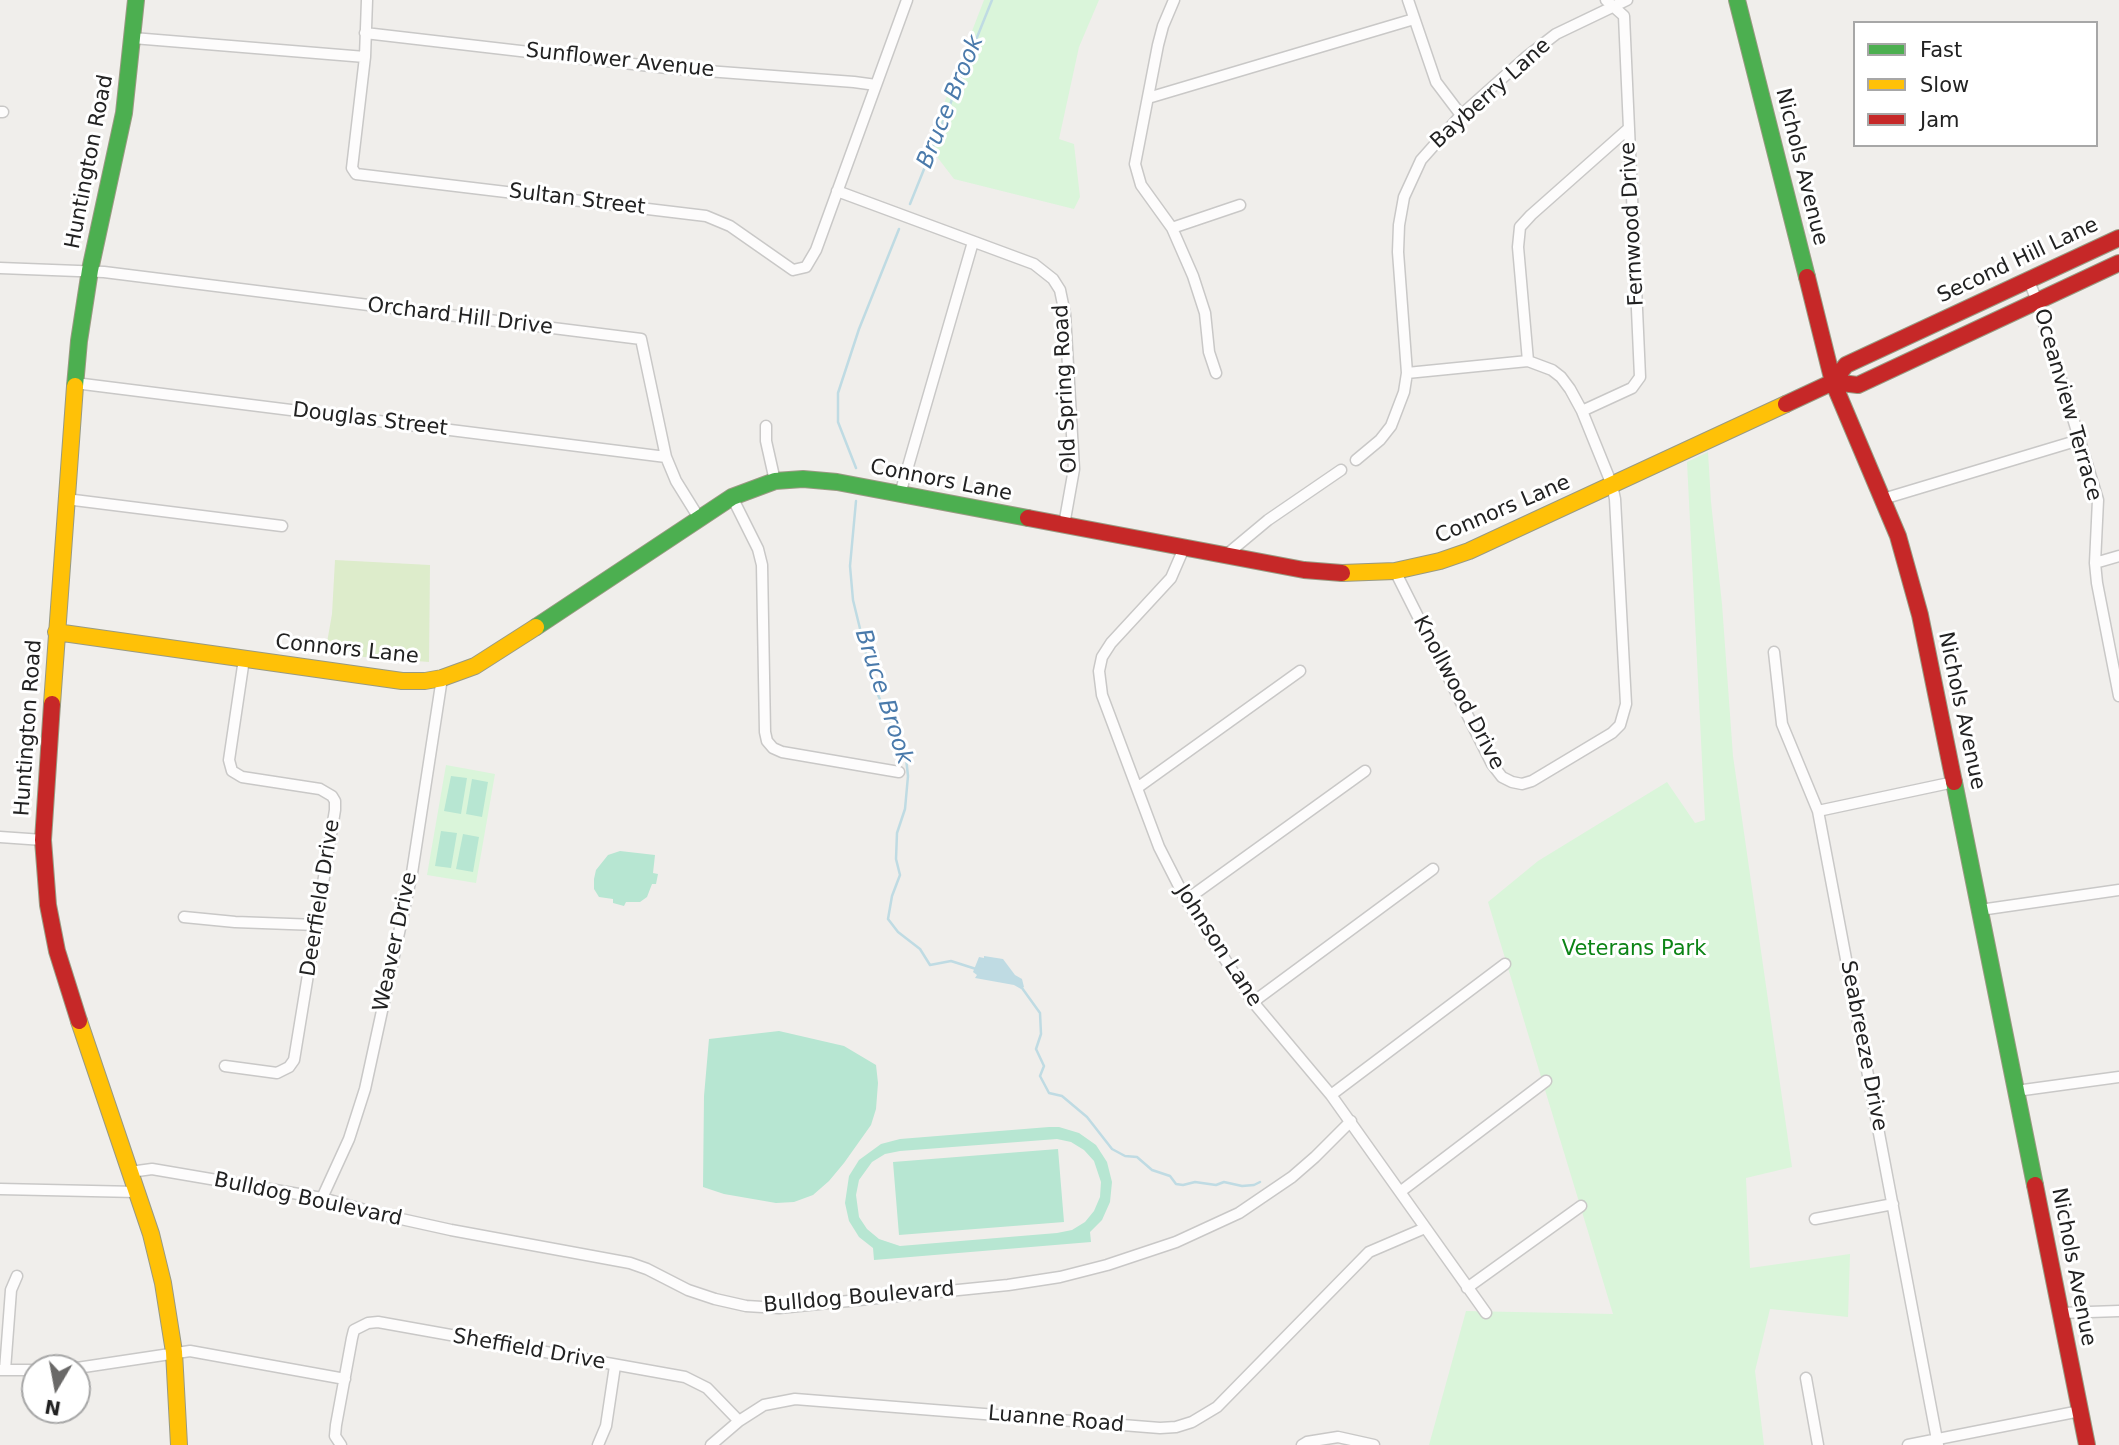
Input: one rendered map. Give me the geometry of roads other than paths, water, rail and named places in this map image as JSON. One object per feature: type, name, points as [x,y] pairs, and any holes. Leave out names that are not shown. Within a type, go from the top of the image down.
[{"type":"main road","name":"Huntington Road","points":[[136,0],[124,113],[90,270],[75,383],[43,840],[48,905],[57,951],[151,1234],[163,1283],[174,1352],[179,1445]]},
{"type":"main road","name":"Nichols Avenue","points":[[1737,0],[1833,382],[1898,536],[1920,615],[2087,1445]]},
{"type":"main road","name":"Second Hill Lane","points":[[1833,382],[1846,365],[2119,238]]},
{"type":"main road","name":"Second Hill Lane","points":[[1833,382],[1858,385],[2119,263]]},
{"type":"main road","name":"Second Hill Lane","points":[[1935,323],[1944,344]]},
{"type":"main road","name":"Connors Lane","points":[[57,632],[402,681],[442,678],[475,666],[519,639],[732,497],[775,481],[818,480],[1318,572],[1395,571],[1469,551],[1833,382]]},
{"type":"street","points":[[132,38],[365,57],[367,0]]},
{"type":"street","points":[[837,191],[907,0]]},
{"type":"street","points":[[1174,0],[1163,26],[1136,153],[1137,176],[1172,228],[1198,288],[1205,313],[1209,352],[1216,373]]},
{"type":"street","points":[[1408,0],[1436,82],[1461,114]]},
{"type":"street","name":"Bayberry Lane","points":[[1356,460],[1380,440],[1391,426],[1404,392],[1407,373],[1398,252],[1399,225],[1408,185],[1421,160],[1461,114],[1525,58],[1556,34],[1610,3],[1627,0]]},
{"type":"street","name":"Fernwood Drive","points":[[1582,411],[1632,388],[1640,377],[1623,16],[1610,3]]},
{"type":"street","points":[[1148,98],[1414,19]]},
{"type":"street","name":"Sunflower Avenue","points":[[365,33],[667,68],[876,85]]},
{"type":"street","name":"Sultan Street","points":[[365,57],[354,171],[361,175],[698,214],[730,226],[793,270],[806,267],[811,260],[837,191]]},
{"type":"street","points":[[1407,373],[1528,361],[1518,247],[1520,227],[1628,129]]},
{"type":"street","name":"Old Spring Road","points":[[837,191],[1034,264],[1053,279],[1060,290],[1065,314],[1074,469],[1063,525]]},
{"type":"street","points":[[1172,228],[1240,205]]},
{"type":"street","points":[[900,494],[973,242]]},
{"type":"street","points":[[0,268],[90,270]]},
{"type":"street","name":"Orchard Hill Drive","points":[[90,270],[641,339],[666,457],[676,481],[699,518]]},
{"type":"street","name":"Oceanview Terrace","points":[[2029,281],[2098,500],[2095,563],[2097,583],[2119,696]]},
{"type":"street","name":"Knollwood Drive","points":[[1395,571],[1492,764],[1502,777],[1522,784],[1532,781],[1612,733],[1620,725],[1625,713],[1626,690],[1612,485],[1582,411],[1570,389],[1552,370],[1528,361]]},
{"type":"street","name":"Douglas Street","points":[[75,383],[666,457]]},
{"type":"street","points":[[766,426],[766,442],[775,481]]},
{"type":"street","points":[[1883,499],[2079,440]]},
{"type":"street","points":[[1226,555],[1268,520],[1341,470]]},
{"type":"street","points":[[732,497],[758,549],[762,565],[767,741],[782,752],[899,772]]},
{"type":"street","points":[[66,499],[282,526]]},
{"type":"street","name":"Johnson Lane","points":[[1184,548],[1171,578],[1117,635],[1100,663],[1102,695],[1159,847],[1186,900],[1253,1002],[1331,1095],[1486,1313]]},
{"type":"street","points":[[2095,563],[2119,556]]},
{"type":"street","name":"Seabreeze Drive","points":[[1774,652],[1782,724],[1818,811],[1938,1442]]},
{"type":"street","name":"Deerfield Drive","points":[[225,1066],[277,1073],[292,1064],[335,810],[335,801],[320,789],[242,778],[232,771],[229,760],[244,659]]},
{"type":"street","points":[[1137,788],[1300,671]]},
{"type":"street","name":"Weaver Drive","points":[[322,1198],[349,1139],[365,1089],[412,873],[442,678]]},
{"type":"street","points":[[1186,900],[1365,771]]},
{"type":"street","points":[[1818,811],[1954,782]]},
{"type":"street","points":[[0,837],[43,840]]},
{"type":"street","points":[[1253,1002],[1433,869]]},
{"type":"street","points":[[1980,910],[2119,890]]},
{"type":"street","points":[[184,916],[235,922],[317,925]]},
{"type":"street","points":[[1331,1095],[1504,964]]},
{"type":"street","points":[[2016,1091],[2119,1077]]},
{"type":"street","points":[[1400,1192],[1546,1081]]},
{"type":"street","name":"Bulldog Boulevard","points":[[130,1172],[152,1169],[322,1198],[451,1230],[629,1263],[648,1269],[688,1290],[715,1299],[746,1306],[791,1307],[1008,1285],[1060,1277],[1107,1265],[1176,1242],[1239,1213],[1292,1177],[1351,1122]]},
{"type":"street","points":[[0,1189],[137,1192]]},
{"type":"street","points":[[1815,1219],[1893,1205]]},
{"type":"street","points":[[1467,1288],[1581,1206]]},
{"type":"street","name":"Luanne Road","points":[[711,1445],[739,1421],[764,1405],[795,1399],[1160,1428],[1176,1427],[1192,1422],[1217,1407],[1369,1252],[1425,1228]]},
{"type":"street","points":[[17,1276],[11,1290],[2,1370],[21,1370]]},
{"type":"street","points":[[2060,1313],[2119,1311]]},
{"type":"street","name":"Sheffield Drive","points":[[345,1379],[354,1330],[368,1323],[378,1322],[685,1377],[707,1388],[739,1421]]},
{"type":"street","points":[[91,1366],[190,1350],[345,1379],[335,1430],[335,1436],[341,1445]]},
{"type":"street","points":[[598,1445],[606,1426],[615,1366]]},
{"type":"street","points":[[1806,1378],[1818,1445]]},
{"type":"street","points":[[1908,1445],[1938,1442],[2080,1411]]},
{"type":"street","points":[[1302,1445],[1307,1441],[1338,1437],[1374,1445]]},
{"type":"water","points":[[979,957],[1003,959],[1015,975],[1022,979],[1024,987],[1021,989],[1014,985],[975,978],[977,975],[973,972]]},
{"type":"waterway","name":"Bruce Brook","points":[[910,204],[992,0]]},
{"type":"waterway","name":"Bruce Brook","points":[[856,468],[838,422],[838,393],[859,329],[899,229]]},
{"type":"waterway","name":"Bruce Brook","points":[[856,501],[850,566],[853,600],[874,686],[906,758],[908,776],[905,809],[897,833],[896,859],[900,875],[892,896],[888,919],[898,932],[920,949],[930,965],[951,961],[976,969]]},
{"type":"waterway","name":"Bruce Brook","points":[[1022,988],[1040,1013],[1041,1034],[1036,1049],[1044,1066],[1040,1076],[1049,1093],[1062,1096],[1087,1117],[1112,1149],[1125,1156],[1137,1157],[1152,1170],[1170,1176],[1176,1184],[1195,1182],[1216,1185],[1224,1182],[1242,1186],[1260,1182]]},
{"type":"park label","name":"Veterans Park","points":[[1634,950]]}]
